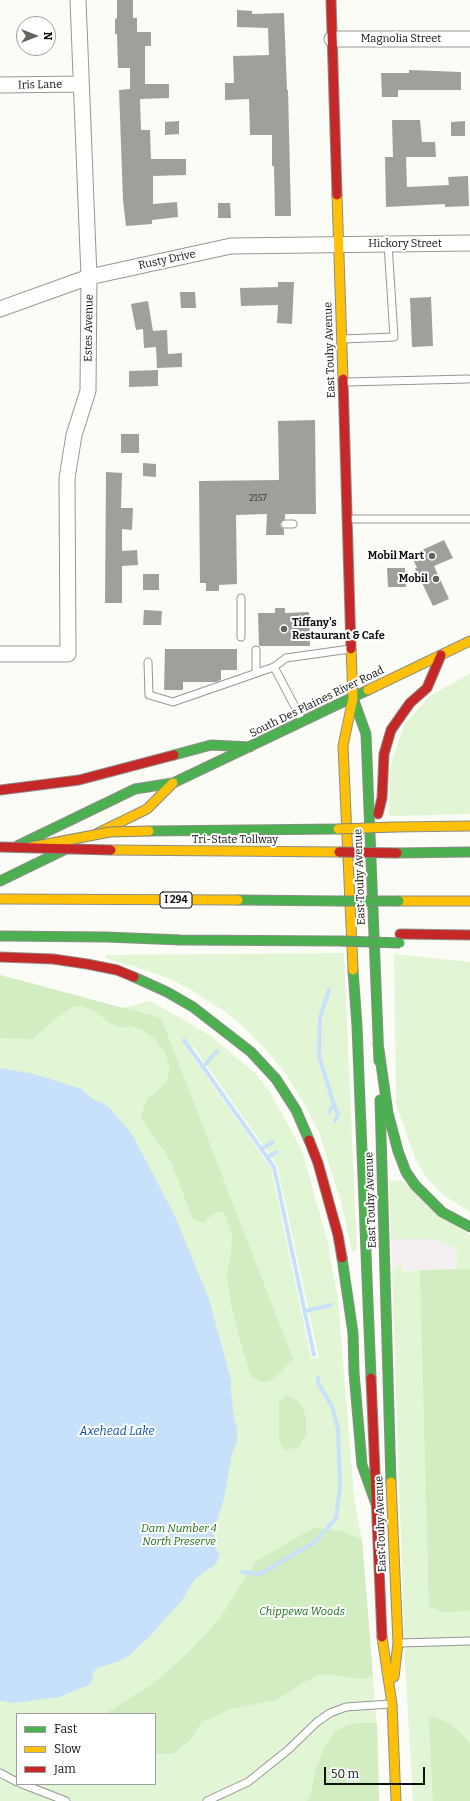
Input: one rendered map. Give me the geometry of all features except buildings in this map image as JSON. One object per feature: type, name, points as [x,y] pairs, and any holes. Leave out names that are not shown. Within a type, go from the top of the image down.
[{"type":"main road","name":"East Touhy Avenue","points":[[331,0],[353,698],[343,746],[353,979],[357,1026],[382,1644],[392,1704],[396,1801]]},
{"type":"main road","name":"South Des Plaines River Road","points":[[0,854],[135,789],[173,783],[470,641]]},
{"type":"main road","points":[[371,844],[382,798],[384,754],[391,730],[410,703],[427,688],[441,654]]},
{"type":"main road","name":"East Touhy Avenue","points":[[353,698],[366,734],[371,844],[392,1511],[398,1643],[392,1704]]},
{"type":"main road","points":[[0,790],[79,780],[211,744],[250,746]]},
{"type":"main road","name":"South Des Plaines River Road","points":[[0,881],[147,809],[173,783]]},
{"type":"main road","points":[[31,847],[110,832],[470,826]]},
{"type":"main road","name":"Tri-State Tollway","points":[[0,847],[111,850],[470,852]]},
{"type":"main road","name":"I 294","points":[[0,899],[470,901]]},
{"type":"main road","points":[[0,936],[106,937],[178,931],[403,940],[470,935]]},
{"type":"main road","points":[[0,957],[53,960],[87,964],[118,970],[167,992],[192,1007],[251,1052],[276,1079],[296,1110],[308,1136],[318,1163],[338,1235],[352,1333],[362,1465],[376,1504]]},
{"type":"main road","points":[[378,1043],[388,1113],[398,1151],[406,1172],[415,1185],[442,1212],[470,1227]]},
{"type":"street","name":"Estes Avenue","points":[[0,654],[68,654],[67,478],[74,435],[88,391],[89,277],[78,0]]},
{"type":"street","name":"Magnolia Street","points":[[332,38],[470,39]]},
{"type":"street","name":"Iris Lane","points":[[0,85],[81,84]]},
{"type":"street","name":"Hickory Street","points":[[339,244],[470,243]]},
{"type":"street","name":"Rusty Drive","points":[[0,309],[89,277],[231,246],[339,244]]},
{"type":"lane","points":[[342,339],[394,337],[388,244]]},
{"type":"lane","points":[[343,382],[468,379]]},
{"type":"lane","points":[[348,519],[470,519]]},
{"type":"lane","points":[[285,524],[293,524]]},
{"type":"lane","points":[[241,598],[241,637]]},
{"type":"lane","points":[[148,662],[148,695],[173,702],[274,667],[286,658],[351,649]]},
{"type":"lane","points":[[256,650],[256,672]]},
{"type":"lane","points":[[274,667],[303,722]]},
{"type":"lane","points":[[382,1644],[470,1640]]},
{"type":"lane","points":[[207,1801],[248,1782],[288,1750],[316,1722],[330,1713],[346,1707],[392,1704]]},
{"type":"lane","points":[[0,1773],[16,1781]]},
{"type":"lane","points":[[25,1785],[66,1801]]},
{"type":"shaded area","points":[[391,1239],[432,1239],[456,1248],[457,1269],[392,1271]]},
{"type":"green space","points":[[470,673],[470,814],[389,816],[390,767],[404,725],[430,696]]},
{"type":"green space","points":[[344,953],[357,1251],[352,1251],[342,1206],[320,1135],[305,1105],[287,1076],[266,1050],[245,1028],[224,1011],[173,980],[105,958],[106,955]]},
{"type":"green space","points":[[394,954],[470,962],[470,1212],[442,1194],[426,1177],[415,1158],[396,1104]]},
{"type":"green space","name":"Dam Number 4 North Preserve","points":[[0,975],[122,1008],[149,1001],[170,1012],[211,1036],[255,1073],[270,1092],[302,1150],[327,1240],[338,1299],[354,1497],[362,1540],[378,1741],[379,1801],[0,1801]],"holes":[[[193,1046],[277,1165],[319,1358],[311,1358],[271,1168],[188,1050]]]},
{"type":"green space","points":[[0,975],[161,1018],[293,1359],[274,1379],[263,1382],[251,1377],[242,1347],[231,1303],[227,1275],[231,1255],[232,1235],[226,1216],[223,1211],[214,1213],[203,1223],[193,1219],[173,1167],[165,1151],[155,1139],[141,1117],[146,1100],[165,1084],[170,1071],[166,1054],[154,1038],[142,1030],[130,1026],[122,1028],[108,1022],[98,1013],[82,1006],[72,1007],[32,1039],[0,1038]]},
{"type":"green space","points":[[402,1180],[470,1236],[470,1801],[413,1801],[405,1662],[392,1271],[402,1262],[402,1271],[457,1269],[456,1248],[432,1239],[391,1239],[389,1181]]},
{"type":"green space","points":[[470,1269],[470,1611],[444,1612],[429,1607],[420,1270]]},
{"type":"green space","points":[[286,1395],[292,1397],[301,1404],[306,1417],[306,1435],[299,1447],[285,1450],[279,1442],[279,1402]]},
{"type":"green space","name":"Chippewa Woods","points":[[314,1528],[342,1531],[362,1540],[373,1676],[364,1679],[321,1674],[304,1682],[277,1700],[233,1708],[202,1722],[190,1740],[173,1754],[156,1754],[156,1713],[107,1713],[154,1683],[190,1651],[220,1618],[256,1561]]},
{"type":"green space","points":[[434,1717],[450,1724],[467,1739],[470,1746],[470,1801],[433,1801],[429,1719]]},
{"type":"green space","points":[[357,1723],[377,1723],[379,1801],[307,1801],[310,1797],[316,1769],[325,1746],[335,1732],[343,1727]]},
{"type":"water","name":"Axehead Lake","points":[[0,1068],[34,1074],[81,1089],[93,1099],[108,1106],[132,1134],[174,1214],[209,1299],[231,1380],[234,1419],[237,1427],[237,1440],[232,1454],[224,1499],[215,1527],[214,1541],[216,1549],[220,1553],[216,1564],[194,1580],[183,1599],[152,1634],[130,1655],[117,1662],[99,1667],[94,1671],[91,1684],[59,1697],[14,1703],[0,1701]]},
{"type":"waterway","points":[[329,990],[320,1018],[319,1056],[334,1105],[329,1112]]},
{"type":"waterway","points":[[184,1040],[274,1167],[314,1355]]},
{"type":"waterway","points":[[203,1067],[217,1051]]},
{"type":"waterway","points":[[334,1105],[338,1114],[335,1121]]},
{"type":"waterway","points":[[261,1149],[273,1142]]},
{"type":"waterway","points":[[267,1157],[277,1152]]},
{"type":"waterway","points":[[305,1311],[331,1305]]},
{"type":"waterway","points":[[242,1572],[260,1574],[315,1542],[336,1518],[340,1487],[338,1429],[332,1406],[319,1385],[318,1378]]},
{"type":"traffic: fast","points":[[17,846],[135,789],[173,783],[368,690]]},
{"type":"traffic: fast","points":[[353,698],[366,734],[379,1061]]},
{"type":"traffic: fast","points":[[174,755],[211,745],[250,747]]},
{"type":"traffic: fast","points":[[149,831],[338,829]]},
{"type":"traffic: fast","points":[[0,881],[70,847]]},
{"type":"traffic: fast","points":[[397,853],[470,852]]},
{"type":"traffic: fast","points":[[238,900],[340,901]]},
{"type":"traffic: fast","points":[[340,901],[399,901]]},
{"type":"traffic: fast","points":[[0,936],[106,937],[181,940],[341,941]]},
{"type":"traffic: fast","points":[[341,941],[400,943]]},
{"type":"traffic: fast","points":[[353,970],[357,1026],[371,1378]]},
{"type":"traffic: fast","points":[[134,977],[167,992],[193,1007],[251,1052],[276,1079],[296,1110],[309,1140]]},
{"type":"traffic: fast","points":[[378,1043],[388,1113],[398,1151],[406,1172],[415,1185],[442,1212],[470,1227]]},
{"type":"traffic: fast","points":[[380,1100],[391,1482]]},
{"type":"traffic: fast","points":[[342,1258],[353,1333],[354,1373],[362,1465],[376,1504]]},
{"type":"traffic: slow","points":[[337,195],[343,379]]},
{"type":"traffic: slow","points":[[368,690],[470,641]]},
{"type":"traffic: slow","points":[[351,649],[353,698],[343,746],[353,970]]},
{"type":"traffic: slow","points":[[98,833],[147,809],[173,783]]},
{"type":"traffic: slow","points":[[395,827],[470,826]]},
{"type":"traffic: slow","points":[[338,829],[395,827]]},
{"type":"traffic: slow","points":[[31,847],[110,832],[149,831]]},
{"type":"traffic: slow","points":[[111,850],[339,852]]},
{"type":"traffic: slow","points":[[0,899],[238,900]]},
{"type":"traffic: slow","points":[[399,901],[470,901]]},
{"type":"traffic: slow","points":[[391,1482],[398,1643],[394,1677]]},
{"type":"traffic: slow","points":[[382,1637],[392,1704],[396,1801]]},
{"type":"traffic: jam","points":[[331,0],[337,195]]},
{"type":"traffic: jam","points":[[343,379],[351,649]]},
{"type":"traffic: jam","points":[[378,814],[382,798],[384,754],[391,730],[410,703],[427,688],[441,655]]},
{"type":"traffic: jam","points":[[0,790],[79,780],[174,755]]},
{"type":"traffic: jam","points":[[0,847],[111,850]]},
{"type":"traffic: jam","points":[[339,852],[397,853]]},
{"type":"traffic: jam","points":[[400,934],[470,935]]},
{"type":"traffic: jam","points":[[0,957],[53,959],[87,964],[117,970],[134,977]]},
{"type":"traffic: jam","points":[[309,1140],[318,1163],[338,1235],[342,1258]]},
{"type":"traffic: jam","points":[[371,1378],[382,1637]]},
{"type":"place","name":"Mobil Mart","points":[[432,556]]},
{"type":"place","name":"Mobil","points":[[436,579]]},
{"type":"place","name":"Tiffany's Restaurant & Cafe","points":[[284,629]]}]
